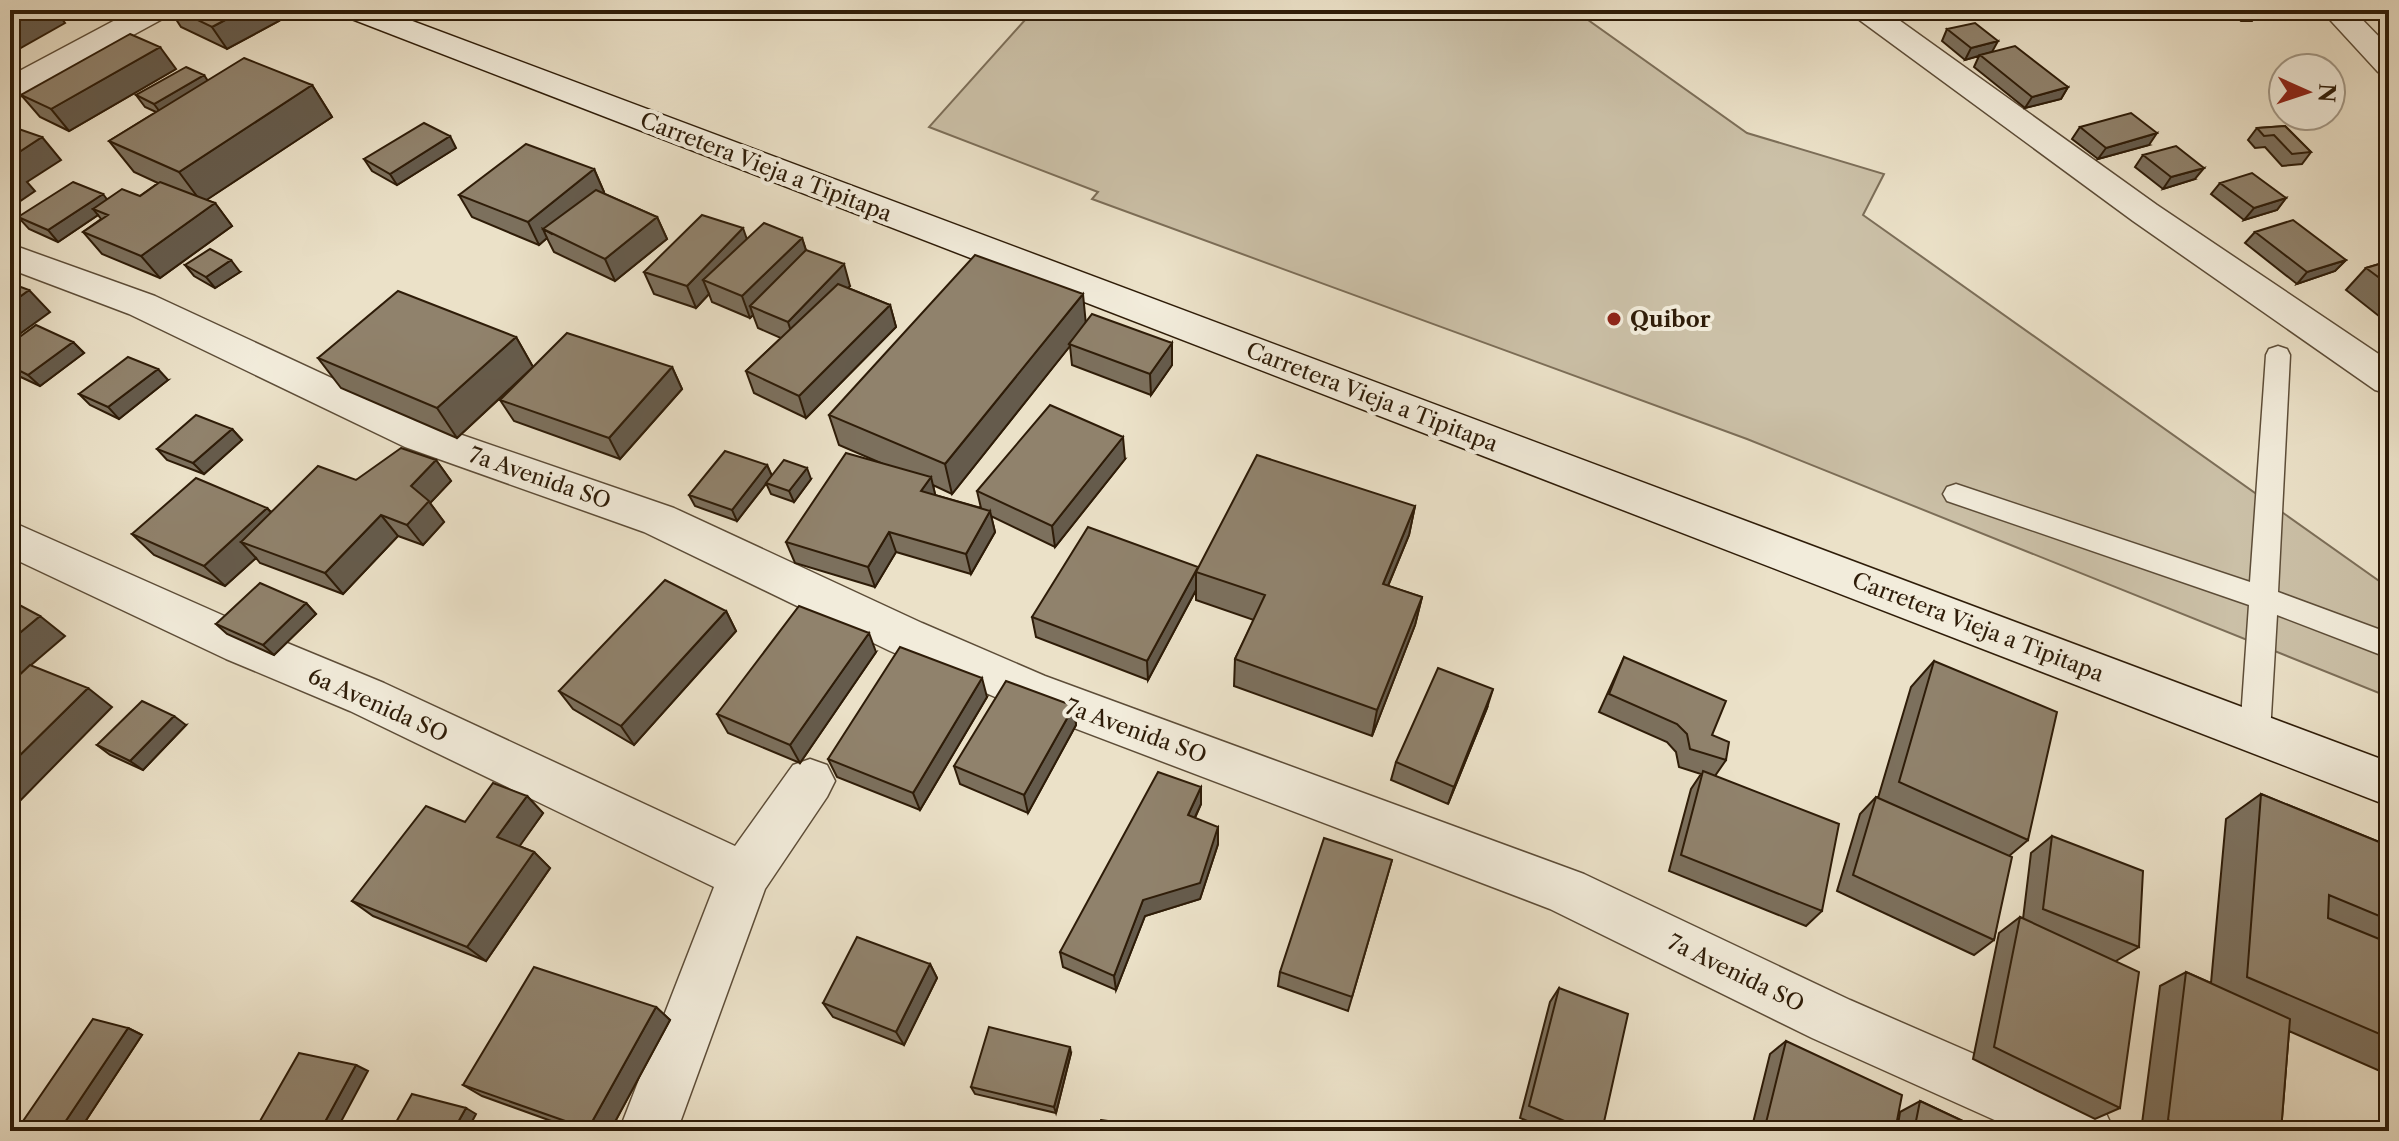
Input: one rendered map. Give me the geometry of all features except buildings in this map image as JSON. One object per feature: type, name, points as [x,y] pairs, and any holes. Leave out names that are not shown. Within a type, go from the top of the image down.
[{"type":"street","points":[[10,89],[157,10]]},
{"type":"street","name":"Carretera Vieja a Tipitapa","points":[[355,10],[2389,784]]},
{"type":"street","points":[[1865,10],[2145,213],[2389,380]]},
{"type":"street","points":[[2336,10],[2389,65]]},
{"type":"street","name":"7a Avenida SO","points":[[10,256],[142,305],[419,436],[659,520],[906,637],[1028,690],[1566,891],[1831,1019],[2085,1131]]},
{"type":"street","name":"6a Avenida SO","points":[[10,538],[242,645],[367,697],[744,876]]},
{"type":"street","points":[[648,1131],[744,876],[810,781]]},
{"type":"lane","points":[[2255,733],[2278,355]]},
{"type":"lane","points":[[1956,494],[2263,598],[2389,646]]},
{"type":"shaded area","name":"Quibor","points":[[1034,10],[1574,10],[1747,133],[1884,174],[1863,215],[2389,588],[2389,697],[1747,439],[1092,199],[1098,192],[929,127]]},
{"type":"place","name":"Quibor","points":[[1614,319]]}]
